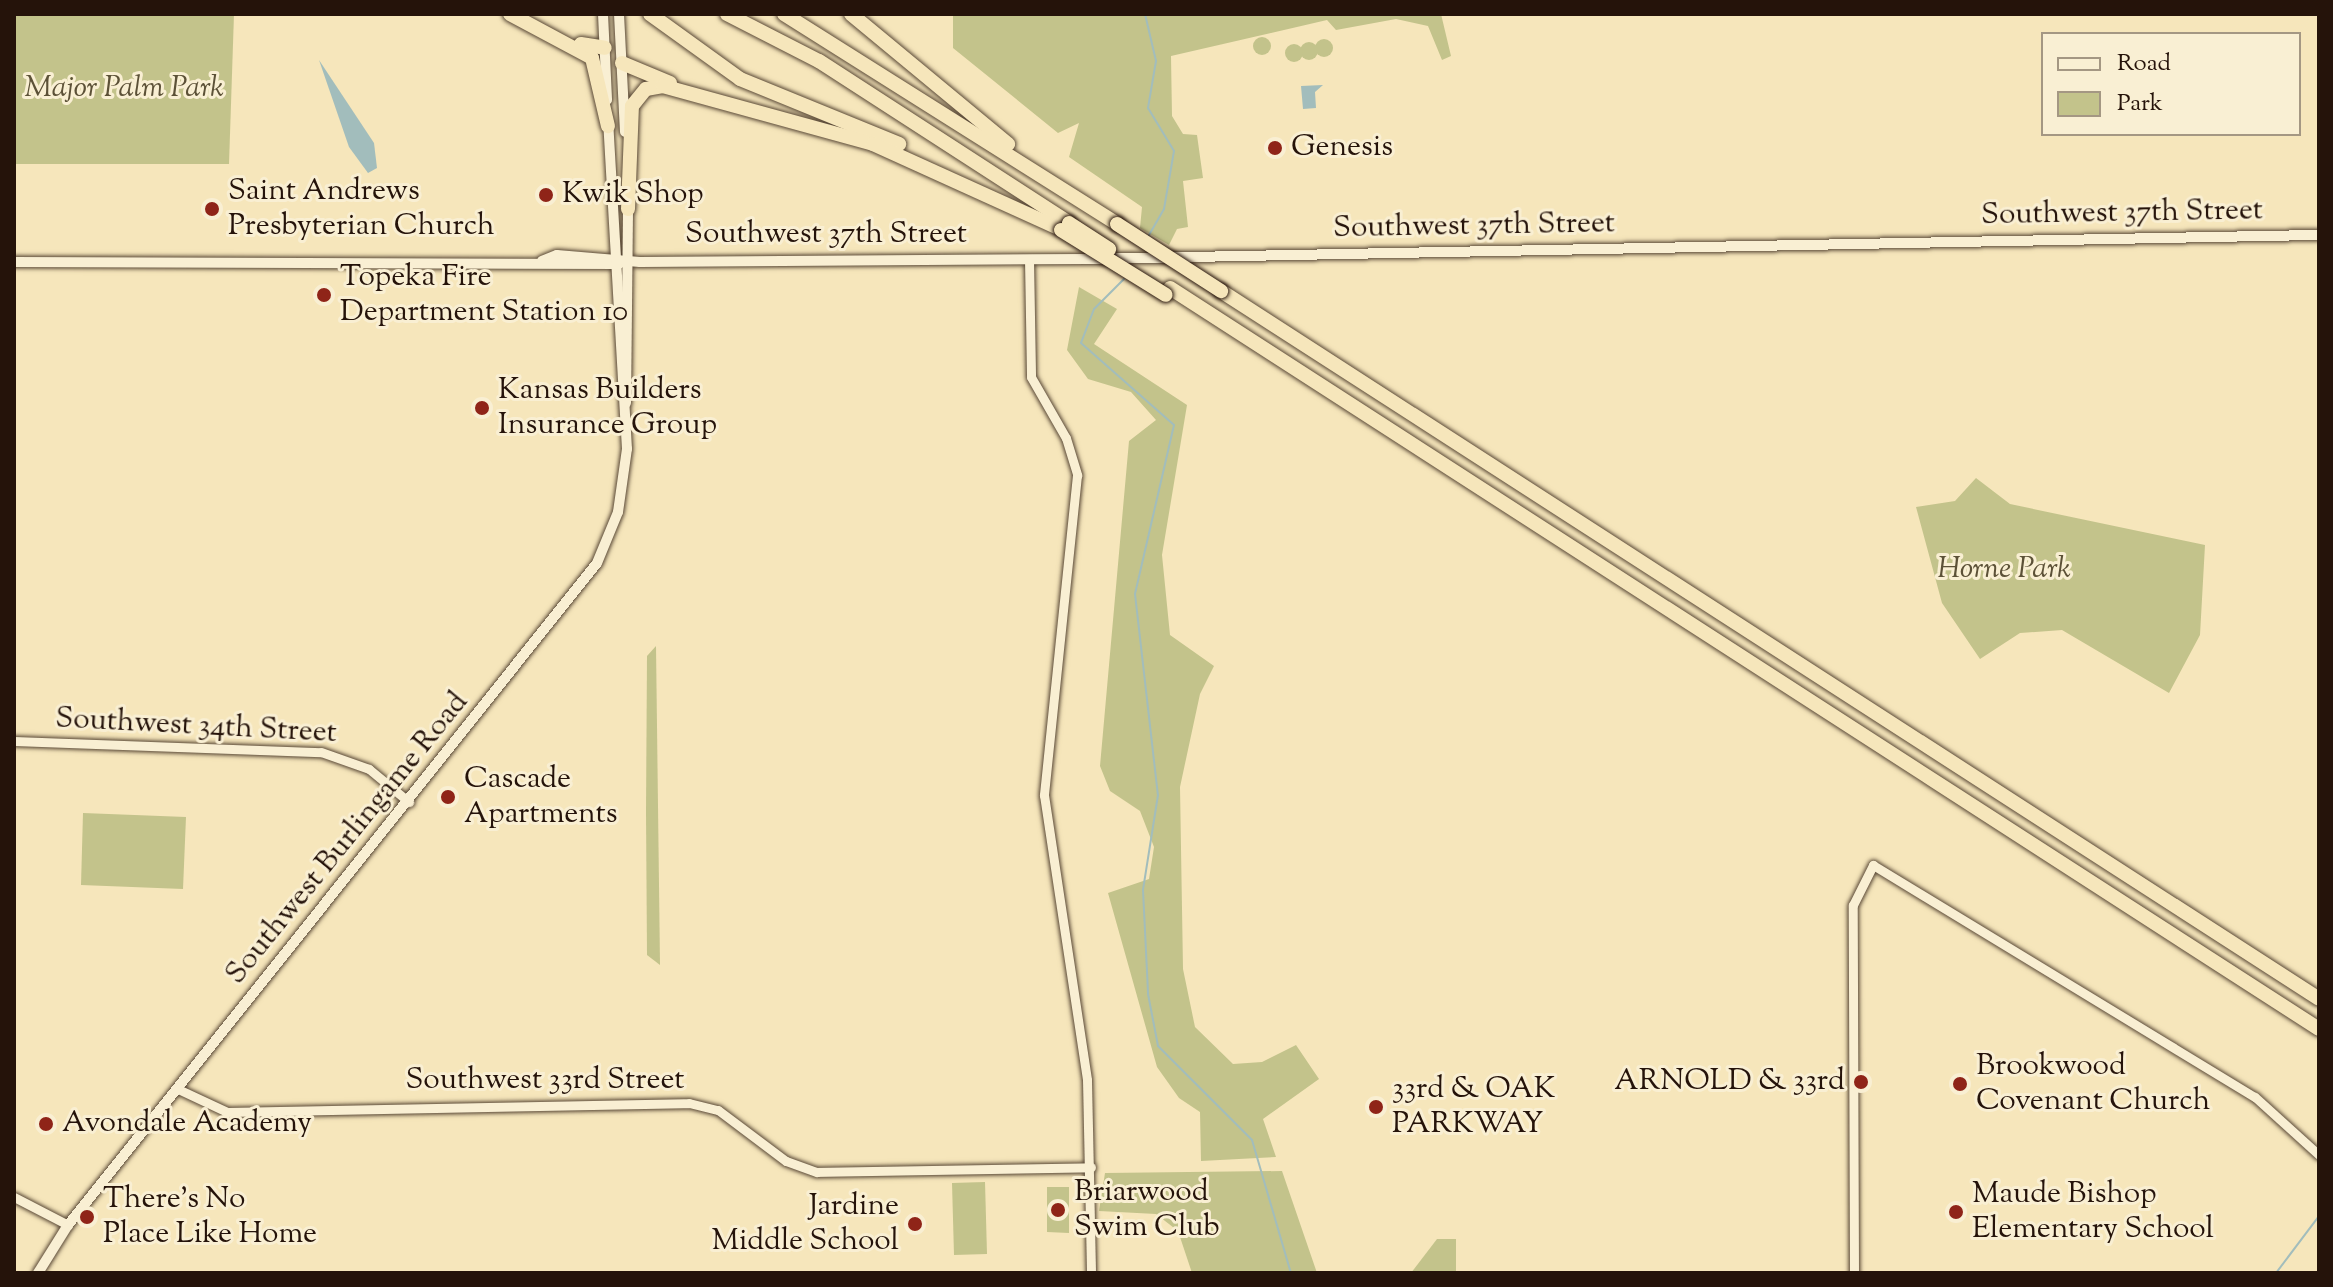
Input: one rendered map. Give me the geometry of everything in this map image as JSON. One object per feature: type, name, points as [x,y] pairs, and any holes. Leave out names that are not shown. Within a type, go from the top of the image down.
[{"type":"highway","points":[[510,14],[592,58],[608,126]]},
{"type":"highway","points":[[520,14],[605,48]]},
{"type":"highway","points":[[650,14],[673,34],[740,79],[934,159],[1062,226]]},
{"type":"highway","points":[[727,14],[819,61],[1062,226],[1248,338],[2319,1029]]},
{"type":"highway","points":[[784,14],[1032,167],[2319,999]]},
{"type":"highway","points":[[854,14],[1032,167]]},
{"type":"highway","points":[[622,63],[681,89],[935,166],[1062,226]]},
{"type":"highway","points":[[628,209],[634,101],[652,87],[681,89]]},
{"type":"main road","name":"Southwest Burlingame Road","points":[[603,14],[615,261],[626,405]]},
{"type":"main road","name":"Southwest Burlingame Road","points":[[38,1273],[68,1225],[597,563],[622,493],[626,405],[629,261],[619,14]]},
{"type":"main road","points":[[620,28],[605,48],[622,63]]},
{"type":"main road","name":"Southwest 37th Street","points":[[14,262],[542,261],[557,255],[615,261],[1029,259],[2319,235]]},
{"type":"street","points":[[1029,259],[1031,377],[1066,438],[1077,475],[1044,795],[1084,1054],[1091,1167],[1091,1273]]},
{"type":"street","name":"Southwest 34th Street","points":[[14,741],[321,752],[369,769],[409,802]]},
{"type":"street","points":[[1854,1273],[1853,905],[1873,865],[2255,1097],[2319,1155]]},
{"type":"street","name":"Southwest 33rd Street","points":[[178,1089],[227,1112],[689,1103],[718,1110],[786,1161],[817,1172],[1091,1167]]},
{"type":"street","points":[[14,1197],[68,1225]]},
{"type":"green space","name":"Major Palm Park","points":[[14,14],[234,14],[229,164],[14,164]]},
{"type":"green space","points":[[953,14],[1441,14],[1451,56],[1442,60],[1428,26],[1396,19],[1336,30],[1327,20],[1171,56],[1172,116],[1183,134],[1197,135],[1203,178],[1183,181],[1188,227],[1177,229],[1169,245],[1140,228],[1142,207],[1069,157],[1079,123],[1058,133],[953,48]]},
{"type":"green space","points":[[1258,37],[1266,37],[1271,46],[1269,53],[1258,55],[1253,50],[1253,42]]},
{"type":"green space","points":[[1324,39],[1333,48],[1324,57],[1315,48]]},
{"type":"green space","points":[[1309,42],[1318,51],[1309,60],[1300,51]]},
{"type":"green space","points":[[1294,44],[1303,53],[1294,62],[1285,53]]},
{"type":"green space","points":[[1079,287],[1117,309],[1094,344],[1187,405],[1162,555],[1170,635],[1214,666],[1200,694],[1180,787],[1183,969],[1195,1027],[1233,1064],[1262,1062],[1296,1045],[1319,1079],[1263,1119],[1276,1157],[1201,1161],[1200,1112],[1179,1098],[1157,1067],[1108,893],[1149,879],[1154,847],[1140,811],[1110,791],[1100,766],[1129,441],[1156,420],[1131,392],[1088,379],[1067,350]]},
{"type":"green space","name":"Horne Park","points":[[1976,478],[2010,504],[2205,545],[2200,635],[2169,693],[2062,630],[2020,633],[1980,659],[1942,603],[1916,507],[1955,501]]},
{"type":"green space","points":[[656,646],[660,965],[647,955],[647,656]]},
{"type":"green space","points":[[83,813],[186,817],[183,889],[81,885]]},
{"type":"green space","points":[[1282,1171],[1317,1273],[1192,1273],[1178,1231],[1156,1214],[1099,1211],[1105,1173]]},
{"type":"green space","points":[[985,1182],[987,1254],[954,1255],[952,1183]]},
{"type":"green space","name":"Briarwood Swim Club","points":[[1047,1187],[1069,1187],[1069,1233],[1047,1232]]},
{"type":"green space","points":[[1437,1239],[1456,1239],[1456,1273],[1411,1273]]},
{"type":"water","points":[[319,60],[374,143],[377,168],[368,173],[349,147]]},
{"type":"water","points":[[1323,85],[1315,92],[1316,108],[1303,109],[1301,86]]},
{"type":"waterway","points":[[1145,14],[1156,61],[1148,108],[1174,151],[1164,209],[1147,238]]},
{"type":"waterway","points":[[1124,279],[1094,309],[1081,343],[1174,425],[1135,594],[1158,795],[1143,890],[1148,994],[1158,1046],[1252,1140],[1291,1273]]},
{"type":"waterway","points":[[2276,1273],[2319,1216]]},
{"type":"place","name":"Genesis","points":[[1275,148]]},
{"type":"place","name":"Kwik Shop","points":[[546,195]]},
{"type":"place","name":"Saint Andrews Presbyterian Church","points":[[212,209]]},
{"type":"place","name":"Topeka Fire Department Station 10","points":[[324,295]]},
{"type":"place","name":"Kansas Builders Insurance Group","points":[[482,408]]},
{"type":"place","name":"Cascade Apartments","points":[[448,797]]},
{"type":"place","name":"ARNOLD & 33rd","points":[[1861,1082]]},
{"type":"place","name":"Brookwood Covenant Church","points":[[1960,1084]]},
{"type":"place","name":"33rd & OAK PARKWAY","points":[[1376,1107]]},
{"type":"place","name":"Avondale Academy","points":[[46,1124]]},
{"type":"place","name":"Briarwood Swim Club","points":[[1058,1210]]},
{"type":"place","name":"Maude Bishop Elementary School","points":[[1956,1212]]},
{"type":"place","name":"There’s No Place Like Home","points":[[87,1217]]},
{"type":"place","name":"Jardine Middle School","points":[[915,1224]]}]
